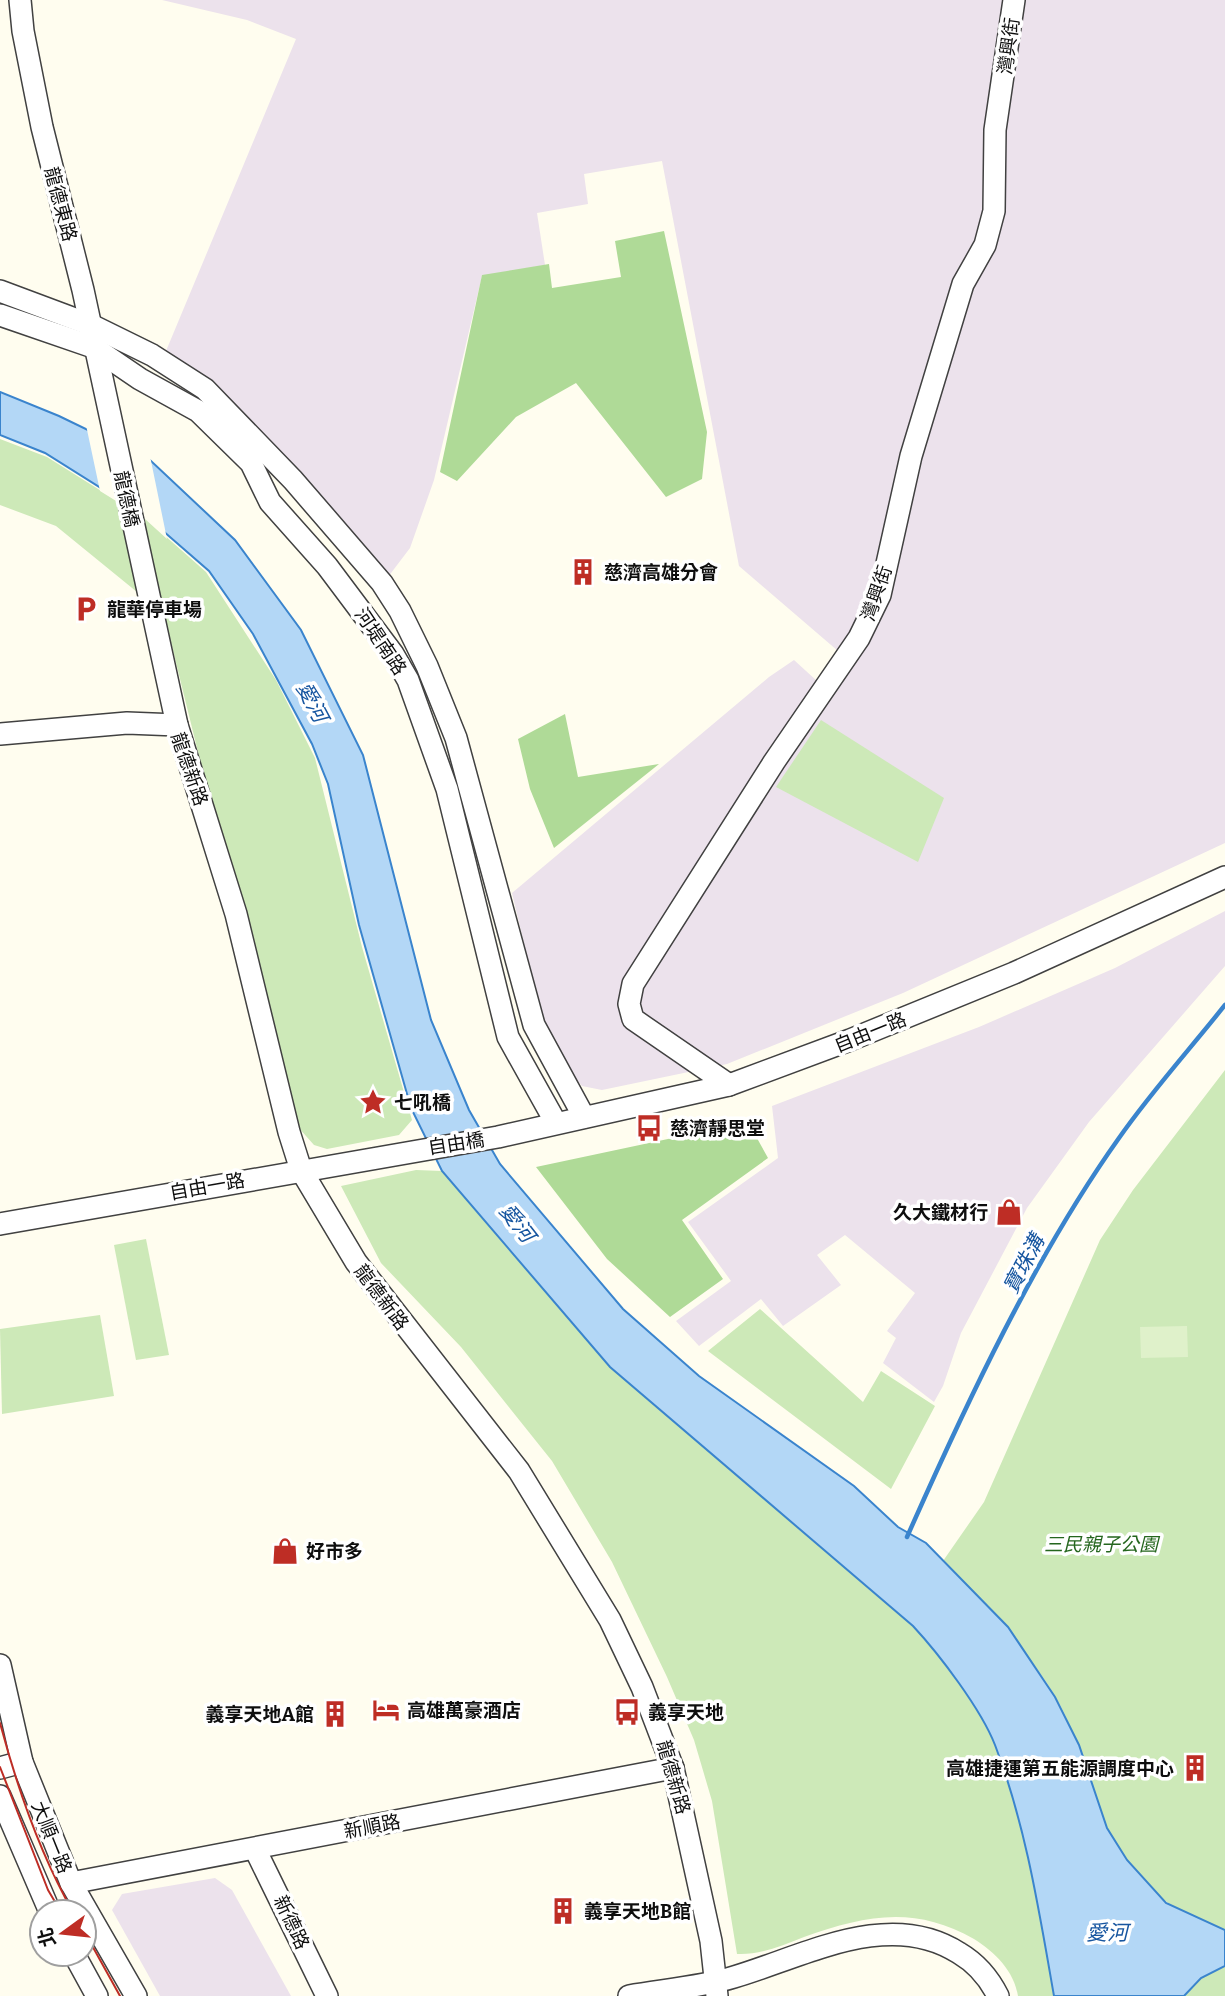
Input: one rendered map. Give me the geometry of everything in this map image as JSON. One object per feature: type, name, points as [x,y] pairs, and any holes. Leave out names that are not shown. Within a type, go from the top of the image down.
[{"type":"street","name":"龍德東路","points":[[20,0],[23,30],[42,127],[91,325],[93,347],[107,407]]},
{"type":"street","name":"灣興街","points":[[729,1085],[633,1019],[629,1004],[634,984],[774,762],[859,638],[880,595],[911,456],[964,284],[985,245],[995,211],[995,130],[1014,0]]},
{"type":"street","name":"河堤南路","points":[[0,291],[91,325],[152,355],[205,389],[336,528],[382,583],[400,611],[427,666],[457,744],[534,1025],[584,1117]]},
{"type":"street","name":"河堤南路","points":[[0,301],[59,320],[91,325]]},
{"type":"street","name":"河堤南路","points":[[0,315],[93,347],[140,379],[198,411],[251,463],[270,502],[327,566],[393,654],[408,681],[447,789],[508,1037],[556,1124]]},
{"type":"street","name":"龍德橋","points":[[107,407],[177,725]]},
{"type":"street","name":"龍德新路","points":[[0,734],[127,723],[177,725],[236,914],[289,1132],[301,1170],[356,1262],[519,1471],[559,1532],[610,1620],[642,1687],[673,1768],[712,1941],[717,1988]]},
{"type":"street","name":"自由一路","points":[[498,1137],[729,1085],[1014,974],[1225,877]]},
{"type":"street","name":"自由橋","points":[[415,1150],[498,1137]]},
{"type":"street","name":"自由一路","points":[[0,1224],[415,1150]]},
{"type":"street","name":"大順一路","points":[[0,1665],[22,1762],[71,1883],[136,1996]]},
{"type":"street","points":[[0,1768],[22,1762]]},
{"type":"street","name":"新順路","points":[[71,1883],[673,1768]]},
{"type":"street","name":"大順一路","points":[[0,1796],[44,1898]]},
{"type":"street","name":"新德路","points":[[255,1849],[327,1996]]},
{"type":"street","points":[[629,1996],[717,1988],[850,1939],[901,1934],[924,1936],[948,1945],[971,1960],[985,1974],[998,1996]]},
{"type":"street","points":[[82,1968],[97,1996]]},
{"type":"shaded area","points":[[162,0],[1225,0],[1225,843],[903,993],[727,1064],[602,1090],[582,1086],[564,1065],[540,1012],[512,893],[769,677],[794,660],[817,681],[838,651],[739,566],[662,161],[584,174],[588,204],[537,213],[545,265],[482,276],[434,480],[410,548],[388,577],[166,351],[296,39],[247,20]]},
{"type":"shaded area","points":[[1225,911],[1225,966],[1089,1122],[1027,1208],[961,1333],[943,1386],[934,1402],[883,1363],[896,1338],[887,1331],[915,1293],[845,1235],[817,1255],[841,1285],[783,1326],[761,1299],[699,1346],[676,1321],[731,1281],[688,1222],[778,1158],[772,1106],[979,1027],[1115,968]]},
{"type":"shaded area","points":[[215,1878],[232,1890],[291,1996],[160,1996],[112,1910],[122,1894]]},
{"type":"green space","points":[[664,231],[707,432],[702,479],[666,497],[576,383],[516,417],[457,481],[440,472],[482,275],[549,264],[552,288],[621,277],[615,241]]},
{"type":"green space","points":[[0,439],[47,457],[146,519],[206,572],[276,680],[315,758],[362,947],[412,1120],[399,1135],[327,1149],[314,1145],[298,1127],[216,825],[164,614],[56,526],[0,505]]},
{"type":"green space","points":[[565,714],[578,777],[659,764],[554,848],[530,789],[518,739]]},
{"type":"green space","points":[[821,720],[944,798],[918,862],[776,787]]},
{"type":"green space","name":"三民親子公園","points":[[1225,1070],[1225,1930],[1188,1916],[1171,1905],[1128,1863],[1101,1813],[1071,1728],[1055,1696],[1017,1642],[943,1561],[984,1502],[1100,1240],[1133,1190]]},
{"type":"green space","points":[[748,1122],[768,1158],[682,1220],[723,1279],[670,1317],[607,1259],[536,1167]]},
{"type":"green space","points":[[416,1170],[442,1171],[610,1367],[913,1626],[947,1666],[989,1731],[1006,1776],[1030,1869],[1054,1996],[1018,1996],[1008,1970],[982,1944],[952,1928],[910,1918],[890,1917],[848,1923],[771,1949],[737,1954],[712,1801],[694,1740],[612,1562],[552,1461],[461,1347],[381,1263],[341,1186]]},
{"type":"green space","points":[[146,1239],[169,1355],[136,1360],[114,1245]]},
{"type":"green space","points":[[760,1309],[863,1402],[881,1371],[935,1406],[891,1489],[708,1351]]},
{"type":"green space","points":[[100,1315],[114,1396],[2,1414],[0,1329]]},
{"type":"green space","points":[[1187,1326],[1188,1357],[1141,1358],[1140,1327]]},
{"type":"green space","points":[[1225,1966],[1225,1996],[1184,1996],[1201,1978]]},
{"type":"water","name":"愛河","points":[[0,392],[59,416],[150,460],[235,540],[301,630],[363,755],[431,1020],[469,1110],[500,1164],[623,1309],[699,1376],[854,1486],[898,1527],[926,1543],[1008,1627],[1055,1697],[1079,1745],[1107,1828],[1127,1860],[1166,1903],[1225,1930],[1225,1966],[1201,1978],[1184,1996],[1054,1996],[1015,1806],[995,1745],[970,1699],[947,1666],[913,1626],[610,1367],[442,1171],[411,1108],[359,925],[328,784],[312,744],[253,634],[209,571],[147,517],[45,453],[0,435]]},
{"type":"pier","points":[[86,425],[150,456],[167,539],[145,519],[100,491]]},
{"type":"waterway","name":"寶珠溝","points":[[907,1537],[978,1383],[1059,1231],[1131,1121],[1225,1005]]},
{"type":"tram line","points":[[0,1723],[30,1820],[65,1898]]},
{"type":"tram line","points":[[0,1767],[53,1898]]},
{"type":"tram line","points":[[98,1956],[120,1996]]},
{"type":"place","name":"慈濟高雄分會","points":[[583,572]]},
{"type":"place","name":"龍華停車場","points":[[86,609]]},
{"type":"place","name":"七吼橋","points":[[373,1102]]},
{"type":"place","name":"慈濟靜思堂","points":[[649,1128]]},
{"type":"place","name":"久大鐵材行","points":[[1009,1212]]},
{"type":"place","name":"好市多","points":[[285,1551]]},
{"type":"place","name":"高雄萬豪酒店","points":[[386,1710]]},
{"type":"place","name":"義享天地","points":[[627,1712]]},
{"type":"place","name":"義享天地A館","points":[[335,1714]]},
{"type":"place","name":"高雄捷運第五能源調度中心","points":[[1195,1768]]},
{"type":"place","name":"義享天地B館","points":[[563,1911]]}]
